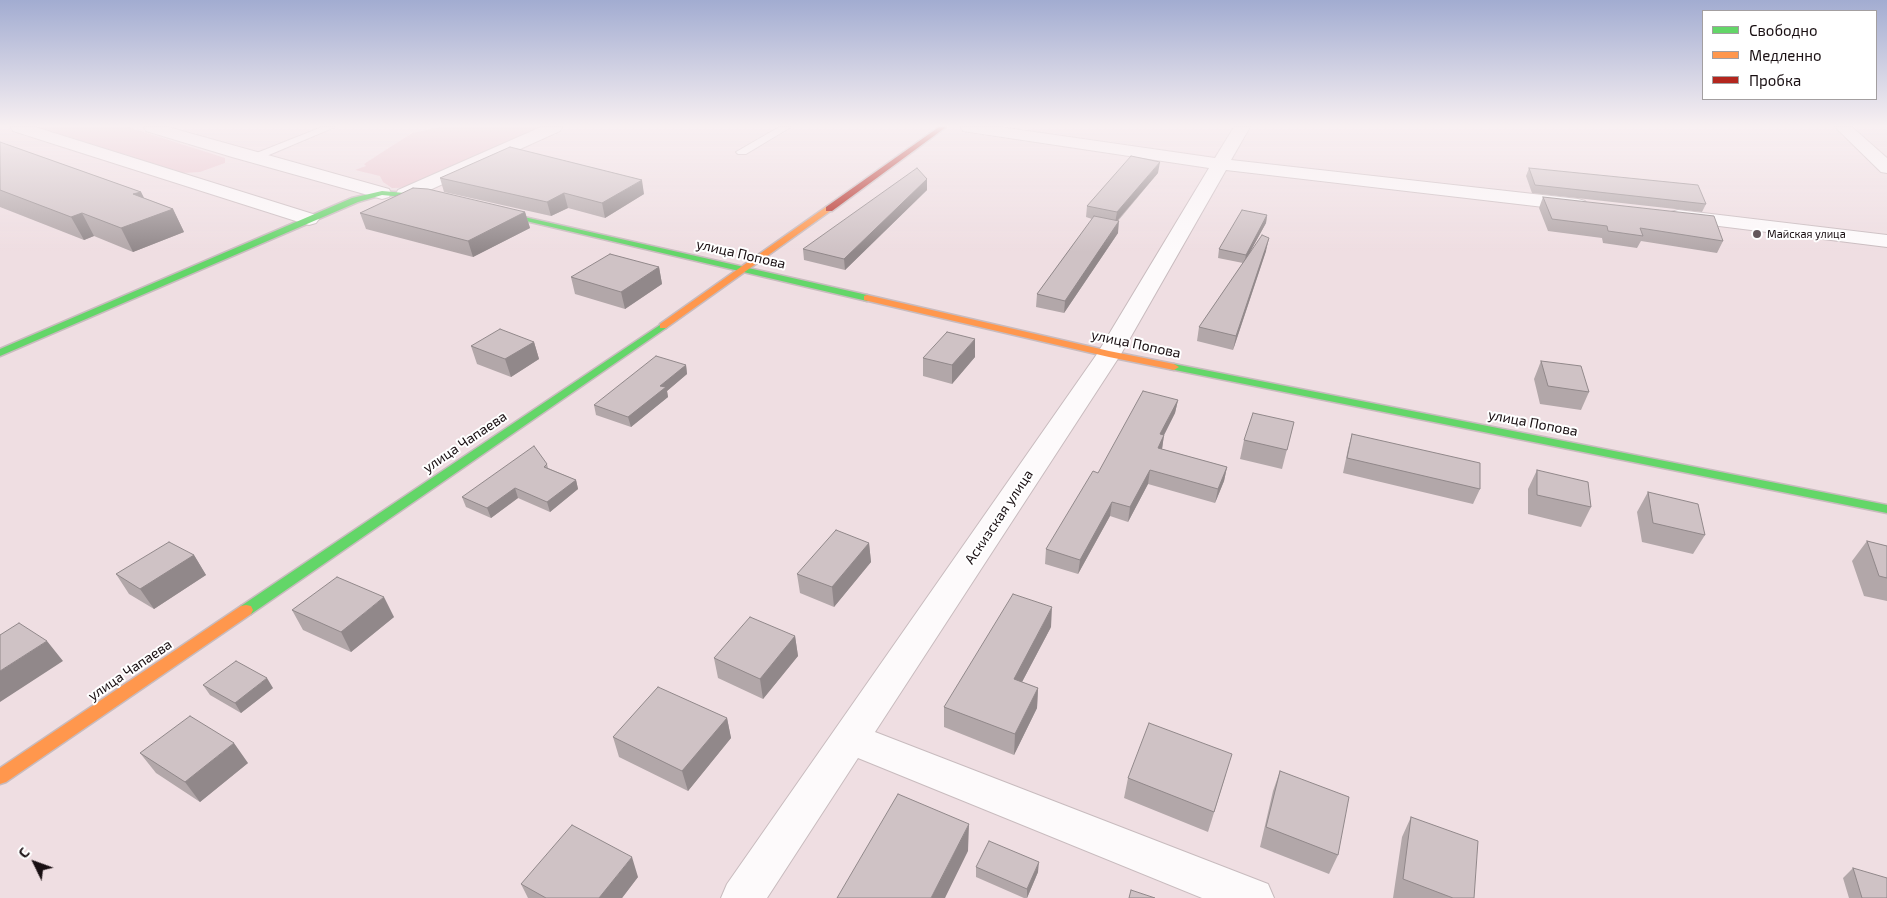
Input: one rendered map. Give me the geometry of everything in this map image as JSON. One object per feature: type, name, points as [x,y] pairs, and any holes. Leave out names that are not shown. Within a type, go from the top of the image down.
[{"type":"street","points":[[151,169],[309,219]]},
{"type":"street","points":[[293,169],[382,193],[433,197],[452,201]]},
{"type":"street","points":[[405,194],[461,169]]},
{"type":"street","name":"улица Чапаева","points":[[0,777],[743,270],[885,169]]},
{"type":"street","name":"Аскизская улица","points":[[742,898],[1109,354],[1216,169]]},
{"type":"street","points":[[1263,169],[1592,206]]},
{"type":"street","points":[[0,353],[309,219],[355,200],[382,193]]},
{"type":"street","name":"улица Попова","points":[[481,208],[1109,354],[1887,509]]},
{"type":"street","points":[[1661,214],[1887,240]]},
{"type":"street","points":[[850,739],[1252,898]]},
{"type":"shaded area","points":[[170,169],[209,169],[200,172],[183,173]]},
{"type":"shaded area","points":[[466,169],[425,187],[392,188],[383,182],[380,176],[355,170]]},
{"type":"building","points":[[0,169],[76,169],[141,192],[133,194],[173,209],[121,228],[82,213],[71,217],[0,190]]},
{"type":"building","points":[[461,169],[598,169],[642,180],[602,203],[564,193],[547,202],[440,178]]},
{"type":"building","points":[[916,169],[927,179],[844,259],[803,249]]},
{"type":"building","points":[[1120,169],[1154,169],[1117,212],[1087,206]]},
{"type":"building","points":[[1529,169],[1698,185],[1706,204],[1535,185]]},
{"type":"building","points":[[413,188],[428,189],[525,212],[468,241],[360,213]]},
{"type":"building","points":[[1543,197],[1714,216],[1723,241],[1640,228],[1643,236],[1608,231],[1607,226],[1552,219]]},
{"type":"building","points":[[1242,210],[1267,215],[1246,255],[1219,249]]},
{"type":"building","points":[[1094,216],[1119,221],[1065,301],[1037,294]]},
{"type":"building","points":[[1262,235],[1269,238],[1236,336],[1199,327]]},
{"type":"building","points":[[610,254],[659,267],[621,292],[571,277]]},
{"type":"building","points":[[500,329],[534,342],[505,359],[471,346]]},
{"type":"building","points":[[947,332],[975,339],[952,365],[923,358]]},
{"type":"building","points":[[656,356],[686,365],[660,386],[666,387],[628,417],[594,405]]},
{"type":"building","points":[[1541,361],[1581,366],[1589,392],[1548,386]]},
{"type":"building","points":[[1143,391],[1178,400],[1160,434],[1164,435],[1158,448],[1227,467],[1218,489],[1150,470],[1130,507],[1112,502],[1080,560],[1046,549],[1093,471],[1098,473]]},
{"type":"building","points":[[1253,413],[1294,422],[1287,450],[1244,440]]},
{"type":"building","points":[[1352,434],[1480,463],[1480,489],[1347,458]]},
{"type":"building","points":[[534,446],[547,464],[544,467],[576,480],[547,502],[515,488],[487,508],[462,497]]},
{"type":"building","points":[[1537,470],[1588,482],[1591,507],[1537,495]]},
{"type":"building","points":[[1648,492],[1698,504],[1705,535],[1653,523]]},
{"type":"building","points":[[836,530],[869,543],[832,587],[797,574]]},
{"type":"building","points":[[1867,541],[1887,546],[1887,578],[1879,576]]},
{"type":"building","points":[[169,542],[194,555],[140,589],[116,574]]},
{"type":"building","points":[[337,577],[384,597],[341,632],[292,610]]},
{"type":"building","points":[[1013,594],[1052,607],[1014,679],[1038,688],[1015,734],[944,707]]},
{"type":"building","points":[[750,617],[795,636],[760,679],[714,658]]},
{"type":"building","points":[[19,623],[47,641],[0,671],[0,635]]},
{"type":"building","points":[[236,661],[267,678],[235,703],[203,685]]},
{"type":"building","points":[[658,687],[727,718],[682,771],[613,737]]},
{"type":"building","points":[[190,716],[234,743],[185,782],[140,753]]},
{"type":"building","points":[[1149,723],[1232,754],[1214,812],[1128,778]]},
{"type":"building","points":[[1280,771],[1349,797],[1338,855],[1266,827]]},
{"type":"building","points":[[898,794],[969,824],[931,898],[837,898]]},
{"type":"building","points":[[1411,817],[1478,841],[1474,898],[1453,898],[1403,879]]},
{"type":"building","points":[[572,825],[632,857],[599,898],[546,898],[521,884]]},
{"type":"building","points":[[989,841],[1039,862],[1027,889],[976,867]]},
{"type":"building","points":[[1853,868],[1887,878],[1887,898],[1862,898]]},
{"type":"building","points":[[1131,890],[1155,898],[1129,898]]},
{"type":"traffic: fast","points":[[0,353],[355,200],[382,193],[438,198]]},
{"type":"traffic: fast","points":[[492,211],[867,298]]},
{"type":"traffic: fast","points":[[246,610],[663,326]]},
{"type":"traffic: fast","points":[[1174,367],[1887,509]]},
{"type":"traffic: slow","points":[[663,326],[829,209]]},
{"type":"traffic: slow","points":[[867,298],[1109,354],[1174,367]]},
{"type":"traffic: slow","points":[[0,777],[246,610]]},
{"type":"traffic: jam","points":[[829,209],[885,169]]},
{"type":"place","name":"Майская улица","points":[[1757,234]]}]
